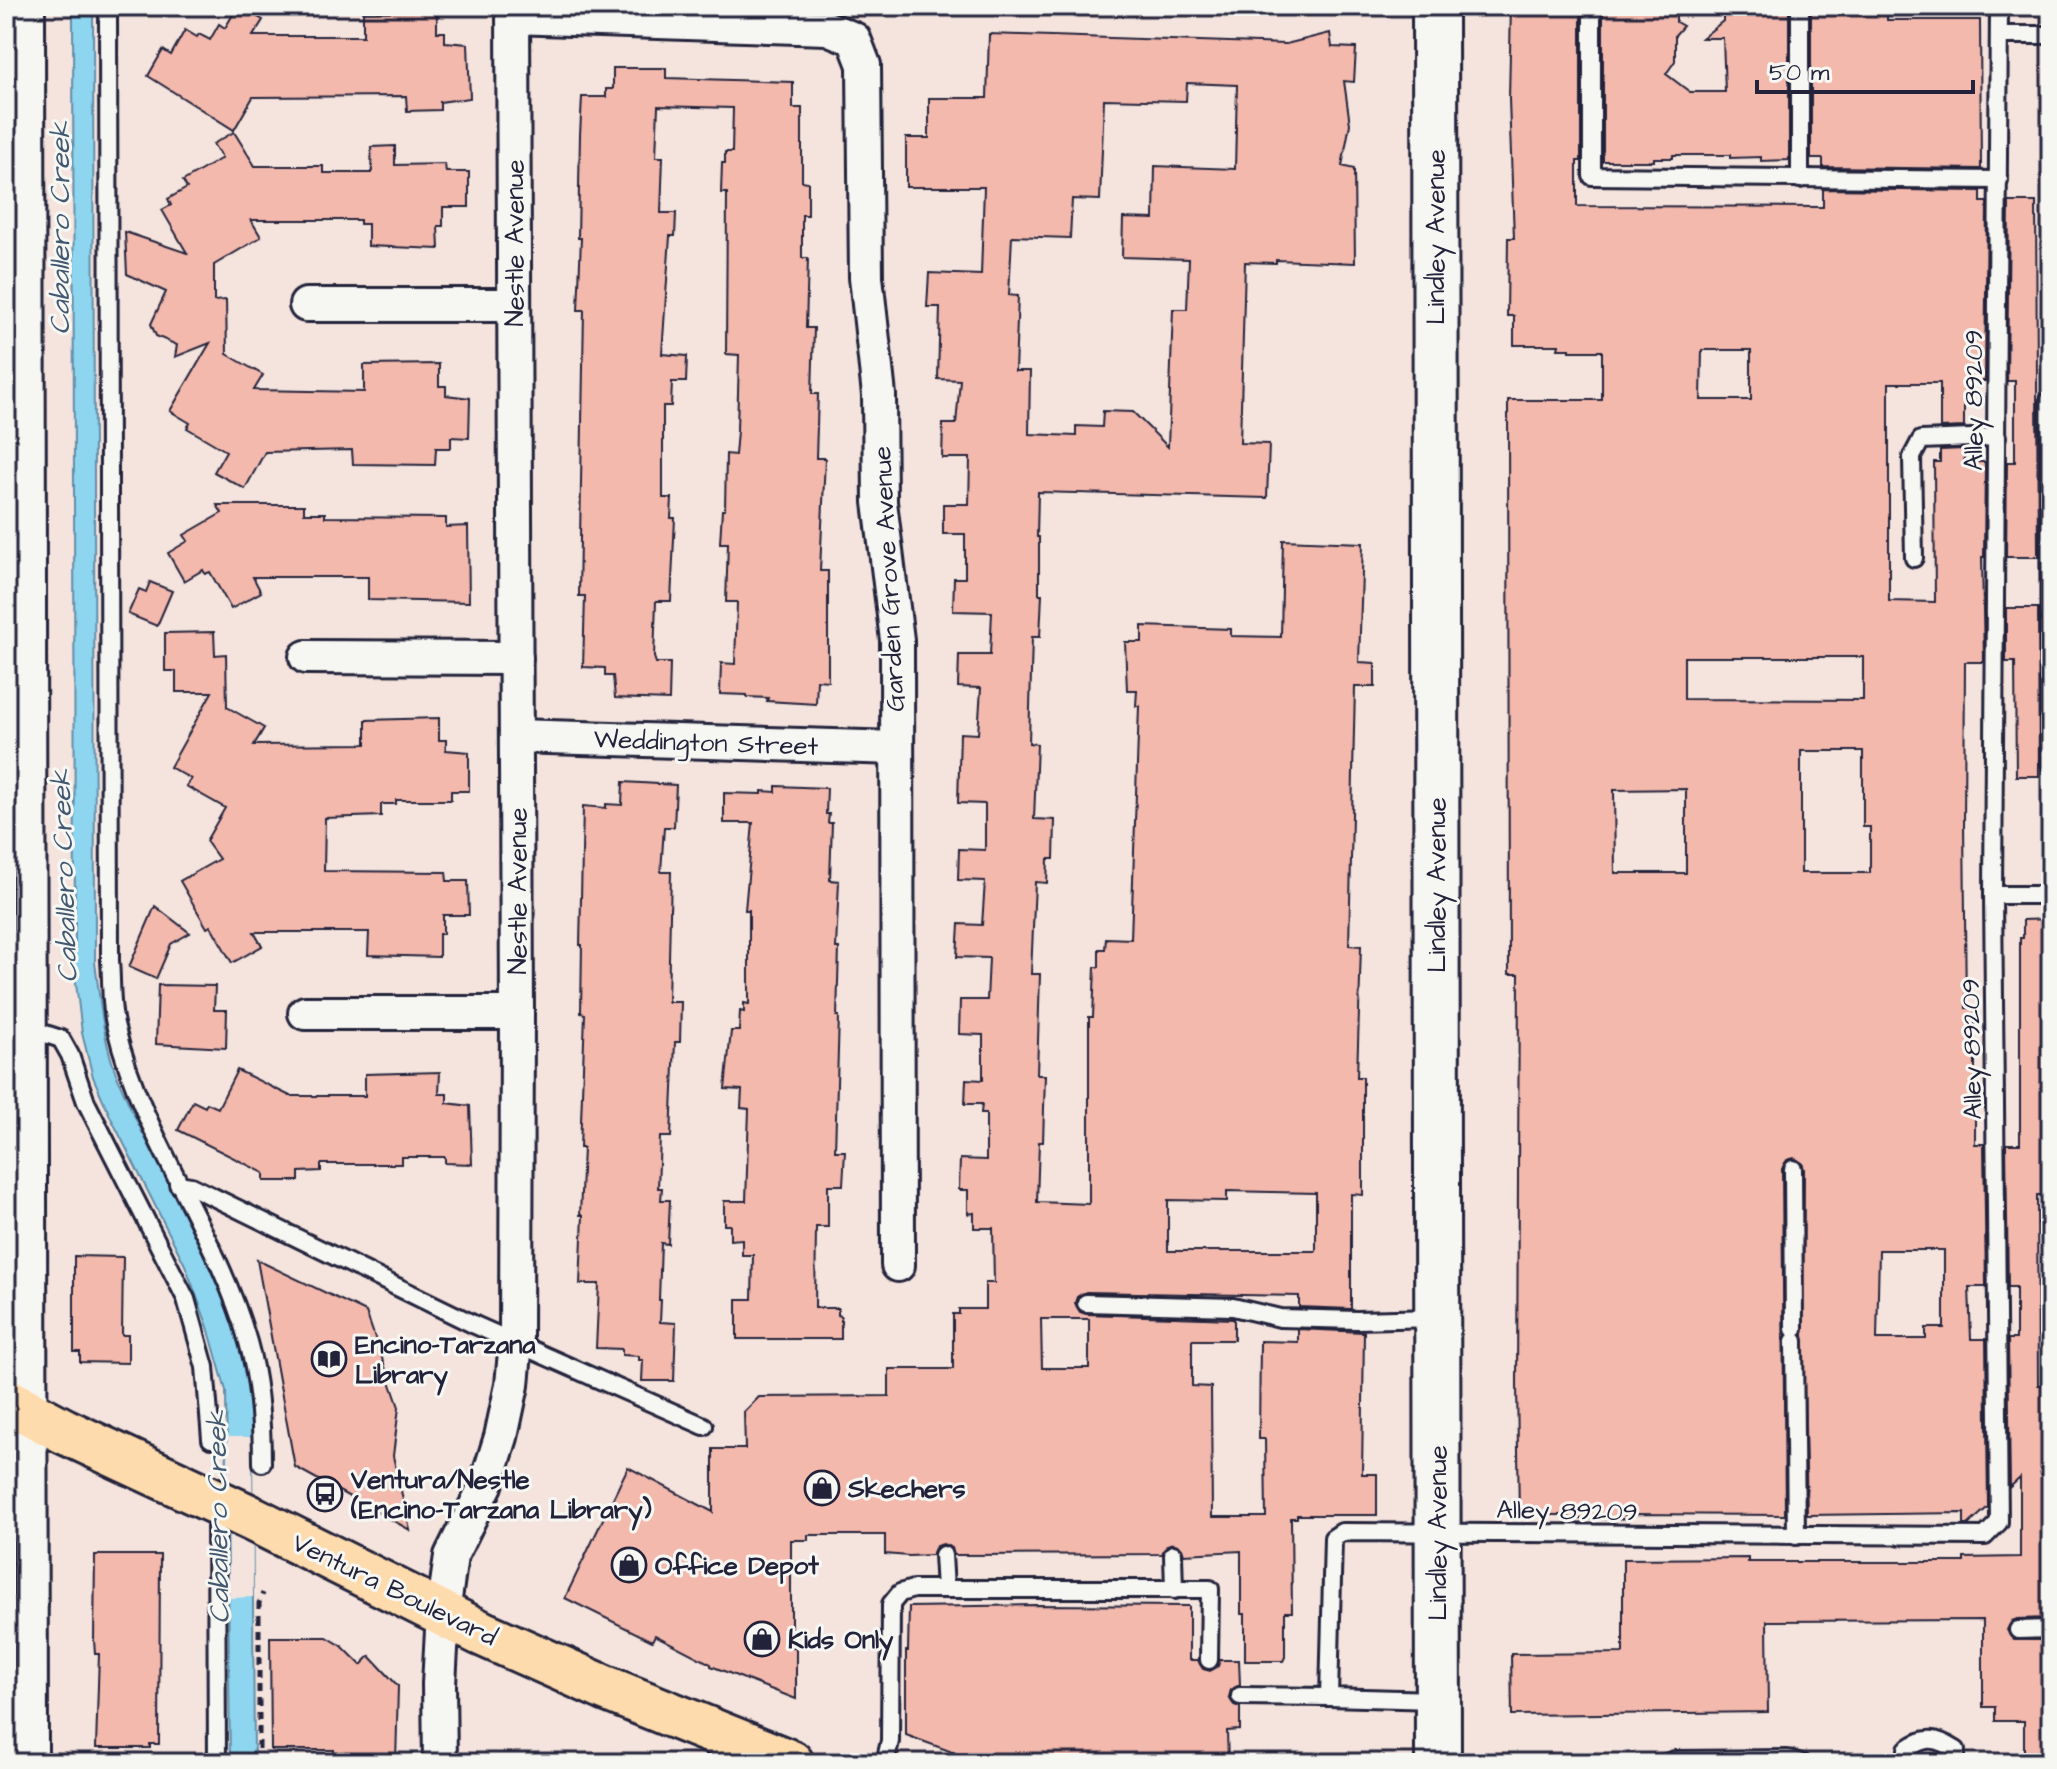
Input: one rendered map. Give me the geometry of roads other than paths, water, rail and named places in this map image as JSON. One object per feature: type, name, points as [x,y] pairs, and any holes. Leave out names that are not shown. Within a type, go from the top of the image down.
[{"type":"main road","name":"Lindley Avenue","points":[[1435,6],[1438,1763]]},
{"type":"main road","name":"Ventura Boulevard","points":[[19,1407],[443,1613],[605,1688],[791,1763]]},
{"type":"street","points":[[28,6],[18,280],[30,1029],[29,1350],[19,1407],[31,1763]]},
{"type":"street","name":"Garden Grove Avenue","points":[[513,11],[827,28],[854,39],[864,65],[866,277],[879,395],[880,502],[897,640],[898,1265]]},
{"type":"street","name":"Nestle Avenue","points":[[440,1763],[439,1684],[443,1613],[451,1556],[486,1485],[501,1437],[512,1385],[516,1341],[513,11]]},
{"type":"street","points":[[306,305],[514,305]]},
{"type":"street","points":[[306,657],[516,658]]},
{"type":"street","name":"Weddington Street","points":[[516,736],[897,748]]},
{"type":"street","points":[[305,1013],[517,1013]]},
{"type":"lane","points":[[108,6],[110,961],[115,1024],[135,1093],[216,1258],[248,1344],[259,1399],[262,1463]]},
{"type":"lane","points":[[1592,6],[1592,176],[1999,180]]},
{"type":"lane","points":[[1800,6],[1800,179]]},
{"type":"lane","name":"Alley 89209","points":[[1329,1697],[1333,1538],[1342,1532],[1985,1536],[1999,1522],[1993,895],[1999,6]]},
{"type":"lane","points":[[1999,35],[2051,35]]},
{"type":"lane","points":[[2049,401],[2050,763]]},
{"type":"lane","points":[[1914,558],[1912,457],[1915,447],[1921,440],[1997,437]]},
{"type":"lane","points":[[1993,895],[2051,895]]},
{"type":"lane","points":[[30,1029],[61,1039],[70,1055],[86,1102],[186,1299],[205,1367],[211,1439]]},
{"type":"lane","points":[[1793,1169],[1796,1536]]},
{"type":"lane","points":[[178,1184],[191,1186],[475,1325],[704,1426]]},
{"type":"lane","points":[[1086,1303],[1233,1307],[1280,1318],[1436,1318]]},
{"type":"lane","points":[[217,1763],[232,1510]]},
{"type":"lane","points":[[1173,1554],[1174,1590]]},
{"type":"lane","points":[[943,1555],[945,1589]]},
{"type":"lane","points":[[885,1763],[890,1741],[891,1604],[900,1593],[913,1589],[1210,1589],[1209,1660]]},
{"type":"lane","points":[[2018,1630],[2051,1629]]},
{"type":"lane","points":[[1240,1696],[1437,1700]]},
{"type":"lane","points":[[1907,1763],[1907,1749],[1921,1739],[1939,1739],[1956,1750],[1956,1763]]},
{"type":"lane","points":[[1666,1763],[1675,1760],[1788,1759],[1801,1763]]},
{"type":"water","points":[[73,6],[93,6],[95,962],[112,1063],[131,1109],[212,1269],[238,1335],[244,1360],[252,1437],[254,1763],[230,1763],[226,1391],[208,1327],[185,1265],[93,1077],[82,1033],[75,975]]},
{"type":"place","name":"Encino-Tarzana Library","points":[[329,1359]]},
{"type":"place","name":"Skechers","points":[[822,1488]]},
{"type":"place","name":"Ventura/Nestle (Encino-Tarzana Library)","points":[[325,1494]]},
{"type":"place","name":"Office Depot","points":[[629,1565]]},
{"type":"place","name":"Kids Only","points":[[762,1639]]},
{"type":"water label","name":"Caballero Creek","points":[[59,228]]},
{"type":"water label","name":"Caballero Creek","points":[[63,876]]},
{"type":"water label","name":"Caballero Creek","points":[[217,1517]]}]
